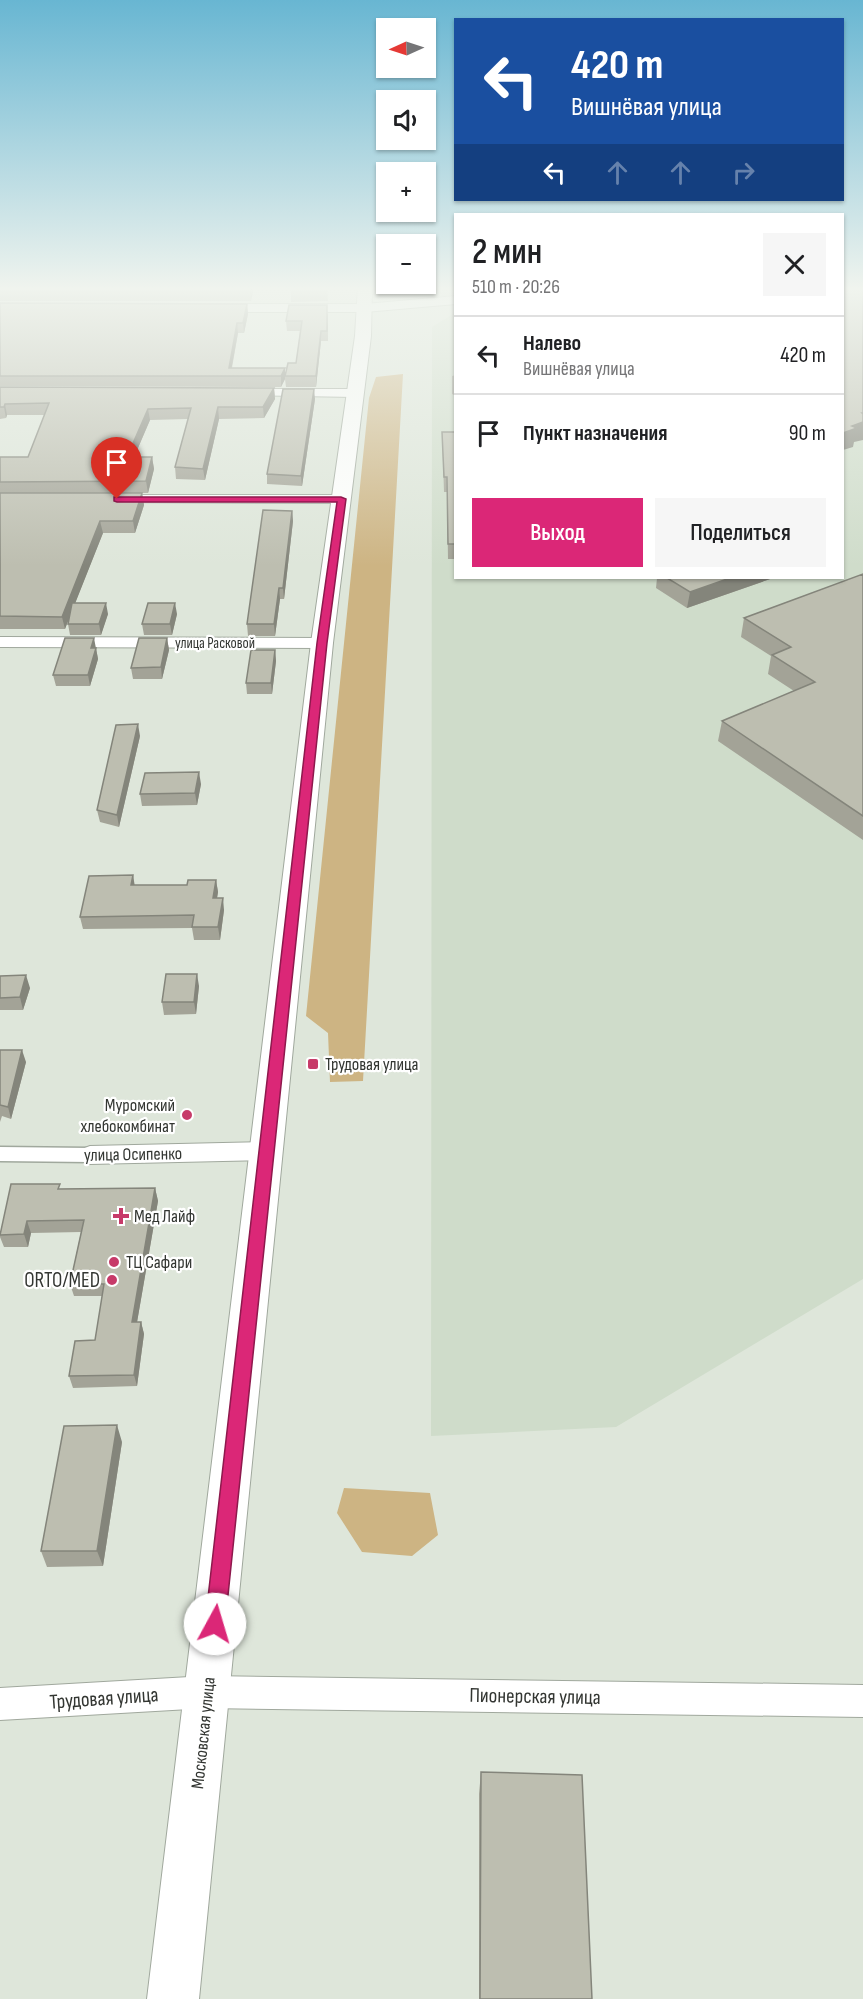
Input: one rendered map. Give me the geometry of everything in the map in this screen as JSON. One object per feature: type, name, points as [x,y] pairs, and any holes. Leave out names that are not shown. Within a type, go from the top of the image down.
[{"type":"main road","name":"Московская улица","points":[[173,1999],[322,643],[356,379]]},
{"type":"street","points":[[236,393],[355,393]]},
{"type":"street","points":[[101,499],[341,499]]},
{"type":"street","name":"улица Расковой","points":[[0,642],[322,643]]},
{"type":"street","name":"улица Осипенко","points":[[0,1154],[90,1155],[266,1151]]},
{"type":"street","name":"Пионерская улица","points":[[207,1692],[863,1701]]},
{"type":"street","name":"Трудовая улица","points":[[0,1704],[207,1692]]},
{"type":"shaded area","points":[[375,379],[403,379],[363,1081],[330,1082],[328,1033],[306,1016],[369,398]]},
{"type":"shaded area","points":[[432,379],[454,379],[454,579],[844,579],[844,379],[863,379],[863,1279],[616,1427],[431,1436]]},
{"type":"shaded area","points":[[344,1488],[430,1493],[438,1535],[412,1556],[362,1552],[337,1513]]},
{"type":"building","points":[[844,379],[863,379],[863,422],[852,426],[857,428],[844,433]]},
{"type":"building","points":[[0,387],[274,388],[263,407],[218,407],[203,469],[175,467],[191,408],[148,409],[127,457],[152,457],[146,481],[0,482],[0,457],[28,457],[49,403],[5,404],[4,407],[0,407]]},
{"type":"building","points":[[283,389],[314,389],[301,476],[267,474]]},
{"type":"building","points":[[442,432],[454,432],[454,544],[448,544],[447,477],[444,477]]},
{"type":"building","points":[[0,493],[142,493],[133,521],[100,521],[62,617],[0,616]]},
{"type":"building","points":[[263,510],[292,511],[283,588],[279,588],[274,624],[247,624]]},
{"type":"building","points":[[863,574],[863,816],[722,721],[815,682],[772,655],[791,647],[744,618]]},
{"type":"building","points":[[669,579],[727,579],[690,592]]},
{"type":"building","points":[[72,603],[106,603],[99,624],[68,624]]},
{"type":"building","points":[[148,603],[175,603],[170,624],[142,624]]},
{"type":"building","points":[[65,638],[94,638],[91,648],[96,648],[88,675],[53,675]]},
{"type":"building","points":[[139,638],[167,638],[161,667],[131,668]]},
{"type":"building","points":[[251,650],[275,650],[271,683],[246,683]]},
{"type":"building","points":[[138,724],[117,815],[97,810],[116,725]]},
{"type":"building","points":[[199,772],[195,793],[140,794],[145,773]]},
{"type":"building","points":[[133,875],[131,885],[187,885],[188,880],[216,880],[213,898],[223,898],[218,927],[192,927],[194,915],[80,917],[89,876]]},
{"type":"building","points":[[166,974],[197,974],[194,1002],[162,1002]]},
{"type":"building","points":[[26,975],[20,997],[0,998],[0,976]]},
{"type":"building","points":[[0,1050],[22,1050],[8,1107],[0,1105]]},
{"type":"building","points":[[11,1184],[60,1184],[58,1189],[155,1188],[132,1322],[141,1322],[134,1375],[69,1376],[75,1341],[95,1340],[104,1284],[70,1284],[84,1220],[27,1221],[24,1234],[0,1235]]},
{"type":"building","points":[[117,1425],[97,1551],[41,1551],[64,1426]]},
{"type":"building","points":[[481,1772],[582,1775],[592,1999],[480,1999]]},
{"type":"place","name":"Трудовая улица","points":[[313,1064]]},
{"type":"place","name":"Муромский хлебокомбинат","points":[[187,1115]]},
{"type":"place","name":"Мед Лайф","points":[[121,1216]]},
{"type":"place","name":"ТЦ Сафари","points":[[114,1262]]},
{"type":"place","name":"ORTO/MED","points":[[112,1280]]},
{"type":"route","points":[[117,499],[341,499],[322,643],[215,1624]]}]
